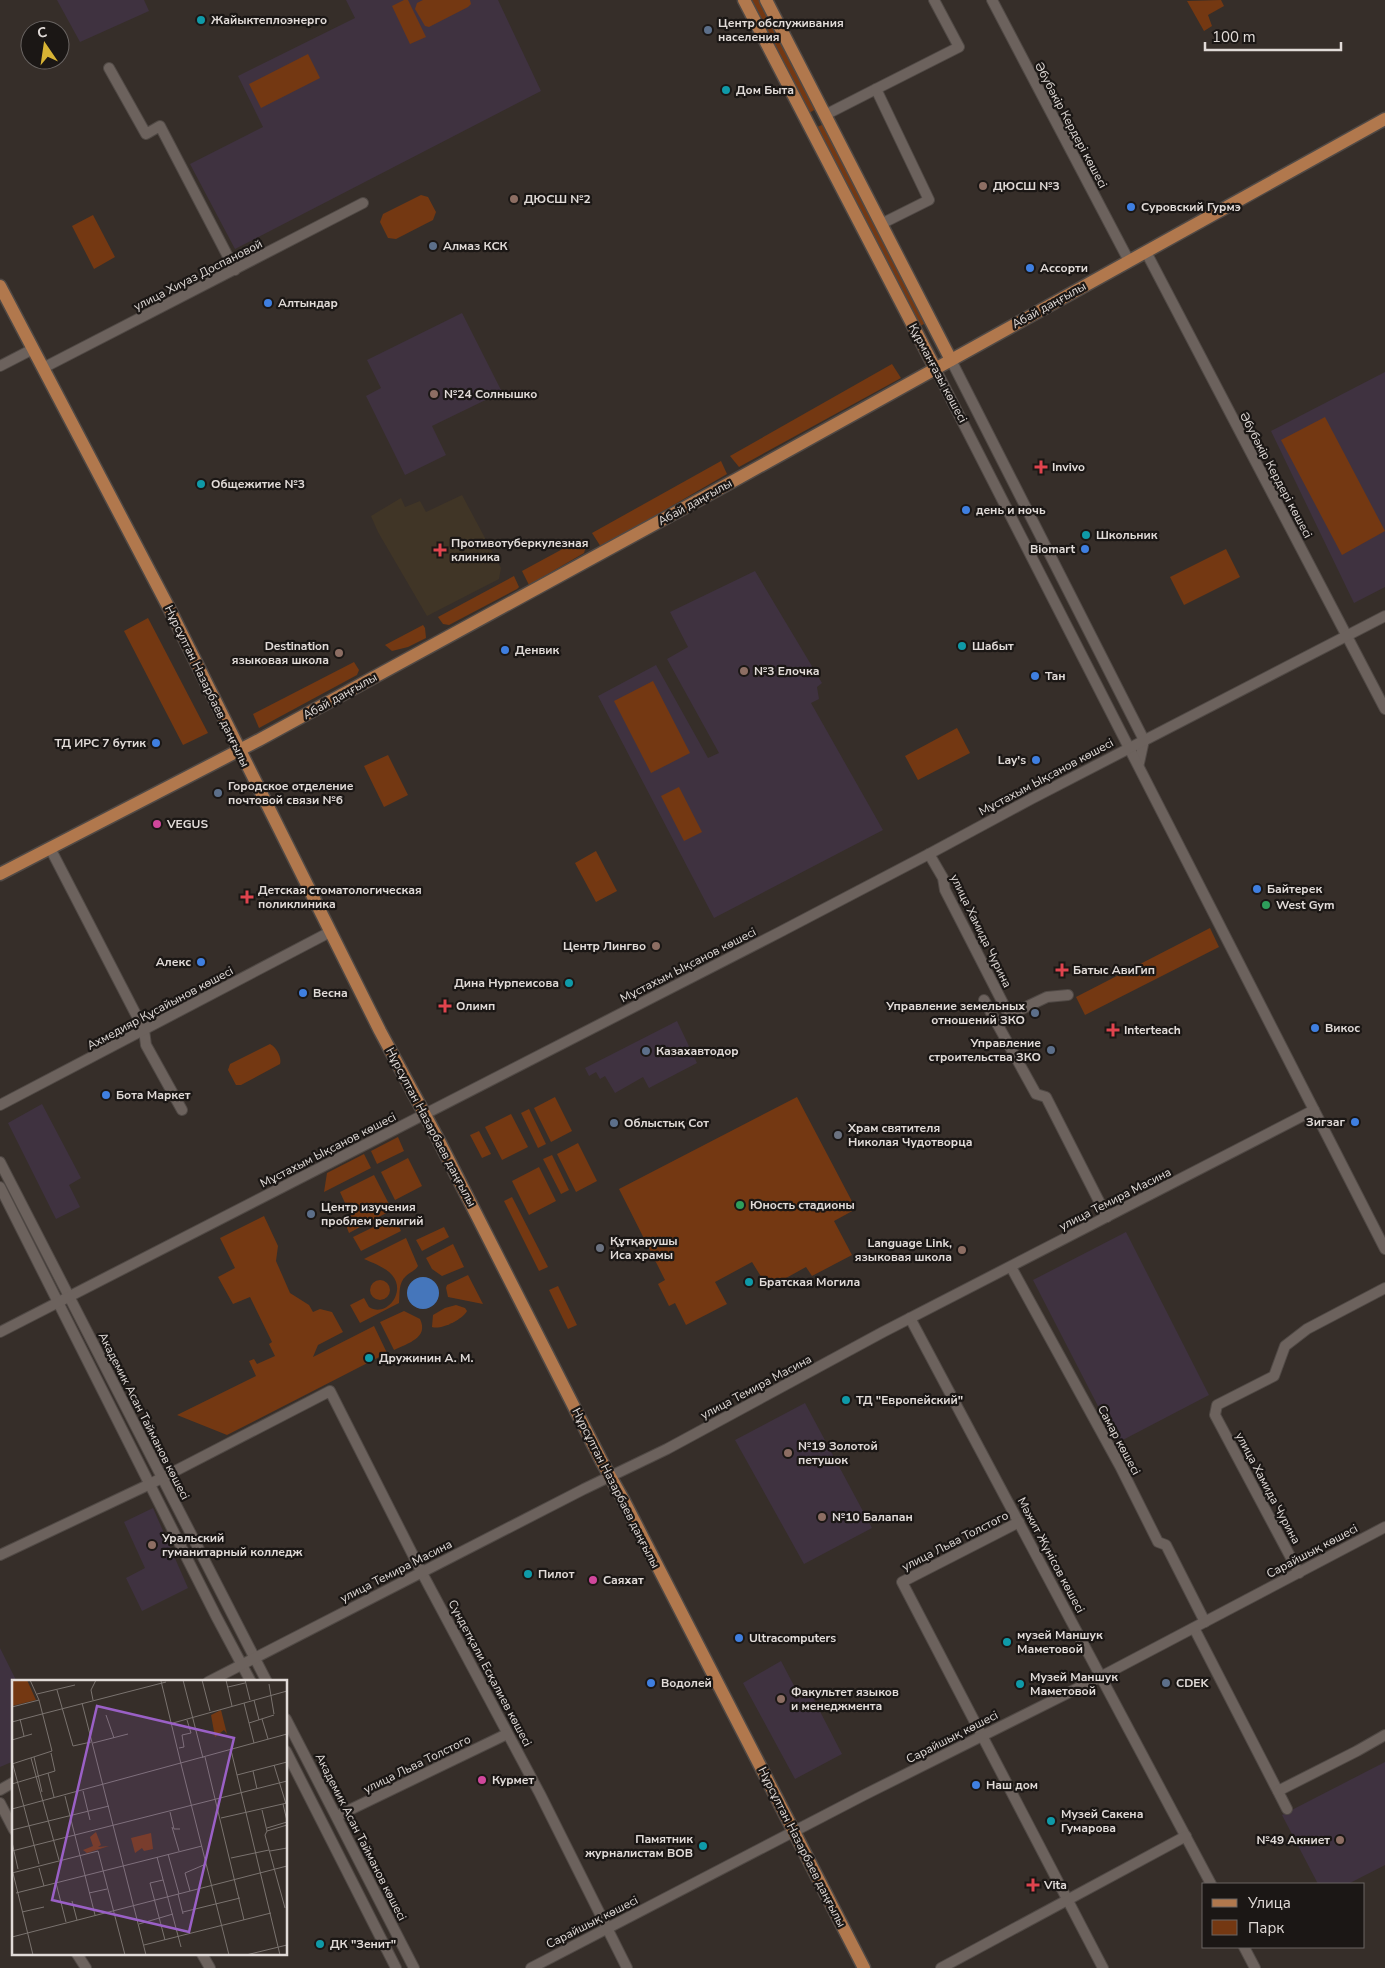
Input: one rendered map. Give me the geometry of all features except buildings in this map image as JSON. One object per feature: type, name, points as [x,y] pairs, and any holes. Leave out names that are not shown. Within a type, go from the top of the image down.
[{"type":"main road","name":"Құрманғазы көшесі","points":[[744,0],[935,368]]},
{"type":"main road","name":"Құрманғазы көшесі","points":[[766,0],[951,360]]},
{"type":"main road","points":[[808,124],[825,115]]},
{"type":"main road","name":"Абай даңғылы","points":[[0,874],[240,751],[728,484],[1384,121]]},
{"type":"main road","name":"Нұрсұлтан Назарбаев даңғылы","points":[[0,286],[170,610],[380,1031],[425,1114],[864,1968]]},
{"type":"street","points":[[825,115],[959,47],[934,0]]},
{"type":"street","name":"Әбубәкір Кердері көшесі","points":[[992,0],[1129,261]]},
{"type":"street","points":[[109,68],[146,134],[160,126],[235,270]]},
{"type":"street","points":[[876,89],[929,200],[881,224]]},
{"type":"street","name":"улица Хиуаз Доспановой","points":[[43,368],[363,203]]},
{"type":"street","name":"Әбубәкір Кердері көшесі","points":[[1146,252],[1385,709]]},
{"type":"street","points":[[0,366],[33,349]]},
{"type":"street","points":[[951,360],[1144,740],[1139,763]]},
{"type":"street","name":"Құрманғазы көшесі","points":[[935,368],[1139,763],[1385,1250]]},
{"type":"street","name":"Мұстахым Ықсанов көшесі","points":[[0,1332],[929,854],[1130,747],[1385,616]]},
{"type":"street","points":[[50,848],[144,1030],[146,1044],[182,1110]]},
{"type":"street","name":"улица Хамида Чурина","points":[[929,854],[942,878],[945,890],[1009,1015],[1047,997],[1068,995]]},
{"type":"street","name":"Ахмедияр Құсайынов көшесі","points":[[0,1105],[330,932]]},
{"type":"street","points":[[984,1000],[1036,1094],[1046,1097],[1107,1217]]},
{"type":"street","name":"улица Темира Масина","points":[[212,1680],[421,1571],[667,1448],[910,1318],[1314,1110]]},
{"type":"street","name":"Академик Асан Тайманов көшесі","points":[[0,1162],[266,1680]]},
{"type":"street","name":"Академик Асан Тайманов көшесі","points":[[0,1187],[250,1680]]},
{"type":"street","name":"Самар көшесі","points":[[1011,1267],[1120,1466],[1158,1542],[1166,1545],[1205,1622]]},
{"type":"street","name":"улица Хамида Чурина","points":[[1299,1572],[1215,1415],[1217,1405],[1274,1376],[1285,1346],[1306,1329],[1385,1288]]},
{"type":"street","name":"Мәжит Жүнісов көшесі","points":[[910,1318],[1210,1883]]},
{"type":"street","name":"Сүндетқали Есқалиев көшесі","points":[[161,1478],[330,1390],[421,1571],[473,1665],[507,1734],[540,1794],[627,1968]]},
{"type":"street","points":[[0,1555],[161,1478]]},
{"type":"street","name":"улица Льва Толстого","points":[[982,1736],[902,1582],[1019,1522]]},
{"type":"street","name":"Сарайшық көшесі","points":[[531,1968],[794,1831],[1102,1676],[1385,1527]]},
{"type":"street","points":[[1194,1628],[1287,1808]]},
{"type":"street","name":"Академик Асан Тайманов көшесі","points":[[288,1722],[414,1968]]},
{"type":"street","name":"улица Льва Толстого","points":[[337,1816],[507,1734]]},
{"type":"street","points":[[1278,1791],[1385,1735]]},
{"type":"street","points":[[982,1736],[1103,1968]]},
{"type":"street","points":[[288,1755],[396,1968]]},
{"type":"street","points":[[0,1790],[12,1783]]},
{"type":"street","points":[[0,1803],[12,1826]]},
{"type":"street","points":[[941,1968],[1186,1836]]},
{"type":"street","points":[[1245,1948],[1255,1968]]},
{"type":"street","points":[[78,1956],[86,1968]]},
{"type":"street","points":[[203,1956],[210,1968]]},
{"type":"shaded area","points":[[57,0],[144,0],[149,11],[80,42],[70,24],[70,20],[68,20]]},
{"type":"shaded area","points":[[346,0],[498,0],[541,91],[235,249],[190,164],[263,127],[238,76],[355,18]]},
{"type":"shaded area","name":"№24 Солнышко","points":[[462,313],[502,392],[432,426],[446,455],[405,475],[366,396],[381,388],[367,360]]},
{"type":"shaded area","points":[[1385,372],[1385,587],[1354,603],[1271,431]]},
{"type":"shaded area","name":"Противотуберкулезная клиника","points":[[462,495],[501,568],[499,579],[427,616],[378,532],[371,516],[401,498],[405,507],[420,501],[426,512]]},
{"type":"shaded area","points":[[755,571],[822,683],[817,687],[819,699],[811,703],[883,830],[714,918],[598,696],[656,665],[708,758],[719,753],[667,659],[688,647],[670,612]]},
{"type":"shaded area","points":[[677,1021],[697,1063],[649,1088],[643,1077],[615,1093],[605,1076],[600,1079],[596,1072],[589,1076],[585,1068]]},
{"type":"shaded area","points":[[42,1104],[81,1178],[69,1185],[80,1207],[56,1219],[8,1123]]},
{"type":"shaded area","points":[[1126,1232],[1209,1395],[1117,1443],[1033,1280]]},
{"type":"shaded area","points":[[805,1403],[872,1528],[804,1564],[735,1440]]},
{"type":"shaded area","name":"Уральский гуманитарный колледж","points":[[153,1508],[188,1588],[142,1611],[126,1578],[145,1568],[124,1522]]},
{"type":"shaded area","points":[[0,1648],[16,1680],[12,1680],[12,1762],[0,1767]]},
{"type":"shaded area","points":[[781,1661],[801,1699],[811,1694],[842,1754],[795,1779],[743,1683]]},
{"type":"shaded area","name":"№49 Акниет","points":[[1385,1762],[1385,1865],[1350,1883],[1317,1883],[1282,1815]]},
{"type":"green space","points":[[408,0],[426,37],[410,44],[392,6]]},
{"type":"green space","points":[[423,0],[470,0],[471,4],[429,27],[425,26],[415,9],[417,3]]},
{"type":"green space","points":[[751,0],[760,0],[816,109],[809,113]]},
{"type":"green space","points":[[1221,0],[1224,6],[1208,15],[1212,26],[1204,31],[1187,1]]},
{"type":"green space","points":[[308,54],[320,78],[261,108],[249,84]]},
{"type":"green space","points":[[824,124],[926,323],[920,326],[817,127]]},
{"type":"green space","points":[[421,195],[428,197],[436,212],[433,220],[396,239],[388,238],[380,222],[383,214]]},
{"type":"green space","points":[[93,215],[115,257],[94,269],[72,226]]},
{"type":"green space","points":[[892,364],[901,378],[739,467],[730,456]]},
{"type":"green space","points":[[1325,417],[1385,531],[1342,555],[1281,440]]},
{"type":"green space","points":[[721,461],[727,474],[601,547],[592,533]]},
{"type":"green space","points":[[581,539],[586,546],[584,553],[529,585],[522,571]]},
{"type":"green space","points":[[1226,549],[1240,577],[1184,605],[1170,577]]},
{"type":"green space","points":[[514,576],[519,587],[517,589],[449,625],[443,624],[438,617]]},
{"type":"green space","points":[[148,618],[208,733],[183,745],[124,631]]},
{"type":"green space","points":[[423,625],[426,638],[408,647],[392,651],[385,645]]},
{"type":"green space","points":[[354,662],[359,670],[357,675],[259,728],[253,714]]},
{"type":"green space","points":[[653,681],[690,753],[651,773],[614,701]]},
{"type":"green space","points":[[957,728],[970,753],[918,780],[905,756]]},
{"type":"green space","points":[[388,755],[408,795],[384,807],[364,766]]},
{"type":"green space","points":[[679,787],[702,832],[684,841],[661,796]]},
{"type":"green space","points":[[596,851],[617,891],[596,902],[575,863]]},
{"type":"green space","points":[[1210,928],[1219,947],[1085,1015],[1076,997]]},
{"type":"green space","points":[[270,1044],[278,1052],[280,1064],[241,1085],[236,1085],[228,1070],[230,1064]]},
{"type":"green space","points":[[555,1097],[572,1131],[551,1142],[534,1108]]},
{"type":"green space","points":[[797,1097],[856,1209],[834,1221],[852,1255],[812,1276],[806,1267],[768,1288],[752,1262],[715,1282],[727,1304],[686,1325],[675,1303],[669,1306],[658,1284],[665,1280],[619,1189]]},
{"type":"green space","points":[[529,1109],[546,1144],[538,1148],[521,1113]]},
{"type":"green space","points":[[511,1114],[528,1147],[502,1160],[485,1127]]},
{"type":"green space","points":[[479,1131],[491,1154],[482,1158],[470,1135]]},
{"type":"green space","points":[[398,1137],[404,1151],[377,1164],[371,1151]]},
{"type":"green space","points":[[578,1143],[597,1181],[576,1192],[557,1154]]},
{"type":"green space","points":[[364,1154],[371,1168],[324,1192],[327,1173]]},
{"type":"green space","points":[[552,1155],[569,1190],[561,1194],[543,1159]]},
{"type":"green space","points":[[408,1158],[422,1186],[395,1200],[381,1172]]},
{"type":"green space","points":[[539,1167],[556,1201],[529,1215],[512,1181]]},
{"type":"green space","points":[[374,1175],[390,1206],[390,1211],[349,1233],[347,1228],[350,1214],[340,1192]]},
{"type":"green space","points":[[512,1197],[548,1267],[539,1271],[504,1201]]},
{"type":"green space","points":[[264,1216],[278,1246],[276,1261],[290,1293],[309,1305],[313,1312],[320,1309],[332,1312],[343,1332],[318,1345],[313,1357],[374,1326],[387,1353],[227,1435],[177,1415],[256,1376],[249,1361],[254,1359],[257,1364],[275,1356],[269,1344],[272,1342],[250,1297],[233,1304],[218,1277],[235,1268],[220,1238]]},
{"type":"green space","points":[[394,1217],[401,1231],[361,1251],[353,1237]]},
{"type":"green space","points":[[444,1227],[449,1237],[422,1251],[416,1240]]},
{"type":"green space","points":[[406,1238],[418,1266],[403,1279],[399,1303],[360,1323],[350,1305],[364,1298],[369,1307],[382,1309],[392,1302],[397,1289],[396,1282],[389,1272],[364,1259]]},
{"type":"green space","points":[[453,1244],[464,1267],[442,1276],[432,1269],[426,1258]]},
{"type":"green space","points":[[468,1275],[483,1304],[448,1297],[447,1285]]},
{"type":"green space","points":[[380,1280],[387,1283],[390,1290],[387,1297],[380,1300],[373,1297],[370,1290],[373,1283]]},
{"type":"green space","points":[[558,1286],[577,1325],[568,1329],[549,1290]]},
{"type":"green space","points":[[456,1305],[465,1308],[467,1311],[456,1321],[446,1326],[432,1327],[433,1315],[445,1308]]},
{"type":"green space","points":[[404,1311],[420,1319],[422,1331],[416,1339],[394,1350],[380,1322]]},
{"type":"water","points":[[423,1277],[434,1282],[439,1293],[434,1304],[423,1309],[412,1304],[407,1293],[412,1282]]},
{"type":"place","name":"Жайыктеплоэнерго","points":[[201,20]]},
{"type":"place","name":"Центр обслуживания наcеления","points":[[708,30]]},
{"type":"place","name":"Дом Быта","points":[[726,90]]},
{"type":"place","name":"ДЮСШ №3","points":[[983,186]]},
{"type":"place","name":"ДЮСШ №2","points":[[514,199]]},
{"type":"place","name":"Суровский Гурмэ","points":[[1131,207]]},
{"type":"place","name":"Алмаз КСК","points":[[433,246]]},
{"type":"place","name":"Ассорти","points":[[1030,268]]},
{"type":"place","name":"Алтындар","points":[[268,303]]},
{"type":"place","name":"№24 Солнышко","points":[[434,394]]},
{"type":"place","name":"Invivo","points":[[1041,467]]},
{"type":"place","name":"Общежитие №3","points":[[201,484]]},
{"type":"place","name":"день и ночь","points":[[966,510]]},
{"type":"place","name":"Школьник","points":[[1086,535]]},
{"type":"place","name":"Biomart","points":[[1085,549]]},
{"type":"place","name":"Противотуберкулезная клиника","points":[[440,550]]},
{"type":"place","name":"Шабыт","points":[[962,646]]},
{"type":"place","name":"Денвик","points":[[505,650]]},
{"type":"place","name":"Destination языковая школа","points":[[339,653]]},
{"type":"place","name":"№3 Елочка","points":[[744,671]]},
{"type":"place","name":"Тан","points":[[1035,676]]},
{"type":"place","name":"ТД ИРС 7 бутик","points":[[156,743]]},
{"type":"place","name":"Lay's","points":[[1036,760]]},
{"type":"place","name":"Городское отделение почтовой связи №6","points":[[218,793]]},
{"type":"place","name":"VEGUS","points":[[157,824]]},
{"type":"place","name":"Байтерек","points":[[1257,889]]},
{"type":"place","name":"Детская стоматологическая поликлиника","points":[[247,897]]},
{"type":"place","name":"West Gym","points":[[1266,905]]},
{"type":"place","name":"Центр Лингво","points":[[656,946]]},
{"type":"place","name":"Алекс","points":[[201,962]]},
{"type":"place","name":"Батыс АвиГип","points":[[1062,970]]},
{"type":"place","name":"Дина Нурпеисова","points":[[569,983]]},
{"type":"place","name":"Весна","points":[[303,993]]},
{"type":"place","name":"Олимп","points":[[445,1006]]},
{"type":"place","name":"Управление земельных отношений ЗКО","points":[[1035,1013]]},
{"type":"place","name":"Викос","points":[[1315,1028]]},
{"type":"place","name":"Interteach","points":[[1113,1030]]},
{"type":"place","name":"Управление строительства ЗКО","points":[[1051,1050]]},
{"type":"place","name":"Казахавтодор","points":[[646,1051]]},
{"type":"place","name":"Бота Маркет","points":[[106,1095]]},
{"type":"place","name":"Зигзаг","points":[[1355,1122]]},
{"type":"place","name":"Облыстық Сот","points":[[614,1123]]},
{"type":"place","name":"Храм святителя Николая Чудотворца","points":[[838,1135]]},
{"type":"place","name":"Юность стадионы","points":[[740,1205]]},
{"type":"place","name":"Центр изучения проблем религий","points":[[311,1214]]},
{"type":"place","name":"Құтқарушы Иса храмы","points":[[600,1248]]},
{"type":"place","name":"Language Link, языковая школа","points":[[962,1250]]},
{"type":"place","name":"Братская Могила","points":[[749,1282]]},
{"type":"place","name":"Дружинин А. М.","points":[[369,1358]]},
{"type":"place","name":"ТД \"Европейский\"","points":[[846,1400]]},
{"type":"place","name":"№19 Золотой петушок","points":[[788,1453]]},
{"type":"place","name":"№10 Балапан","points":[[822,1517]]},
{"type":"place","name":"Уральский гуманитарный колледж","points":[[152,1545]]},
{"type":"place","name":"Пилот","points":[[528,1574]]},
{"type":"place","name":"Саяхат","points":[[593,1580]]},
{"type":"place","name":"Ultracomputers","points":[[739,1638]]},
{"type":"place","name":"музей Маншук Маметовой","points":[[1007,1642]]},
{"type":"place","name":"Водолей","points":[[651,1683]]},
{"type":"place","name":"CDEK","points":[[1166,1683]]},
{"type":"place","name":"Музей Маншук Маметовой","points":[[1020,1684]]},
{"type":"place","name":"Факультет языков и менеджмента","points":[[781,1699]]},
{"type":"place","name":"Курмет","points":[[482,1780]]},
{"type":"place","name":"Наш дом","points":[[976,1785]]},
{"type":"place","name":"Музей Сакена Гумарова","points":[[1051,1821]]},
{"type":"place","name":"№49 Акниет","points":[[1340,1840]]},
{"type":"place","name":"Памятник журналистам ВОВ","points":[[703,1846]]},
{"type":"place","name":"Vita","points":[[1033,1885]]},
{"type":"place","name":"ДК \"Зенит\"","points":[[320,1944]]}]
